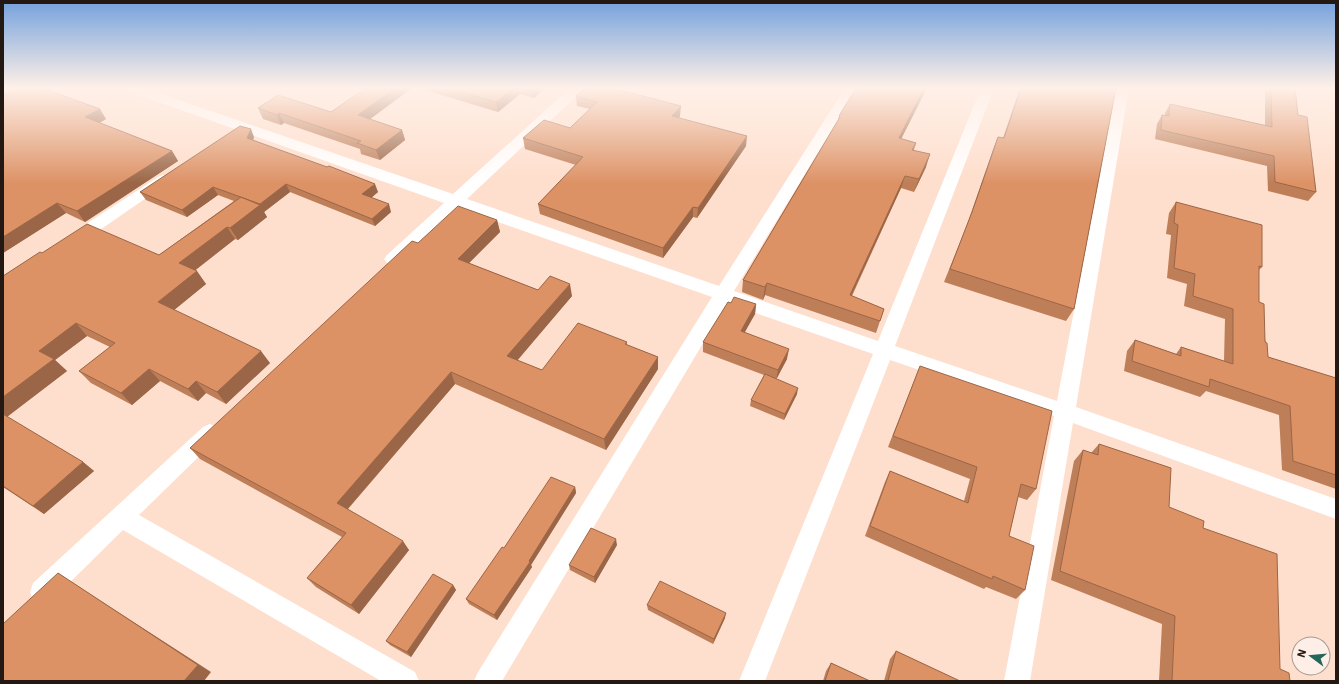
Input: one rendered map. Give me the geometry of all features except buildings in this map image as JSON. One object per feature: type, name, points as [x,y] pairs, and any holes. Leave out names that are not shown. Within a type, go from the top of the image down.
[{"type":"street","points":[[226,120],[883,350],[1066,412],[1336,509]]},
{"type":"street","points":[[381,271],[543,120]]},
{"type":"street","points":[[487,681],[831,120]]},
{"type":"street","points":[[752,681],[975,120]]},
{"type":"street","points":[[1017,681],[1117,120]]},
{"type":"street","points":[[224,139],[244,126]]},
{"type":"street","points":[[62,248],[179,170]]},
{"type":"street","points":[[31,602],[225,419]]},
{"type":"street","points":[[121,517],[406,681]]}]
